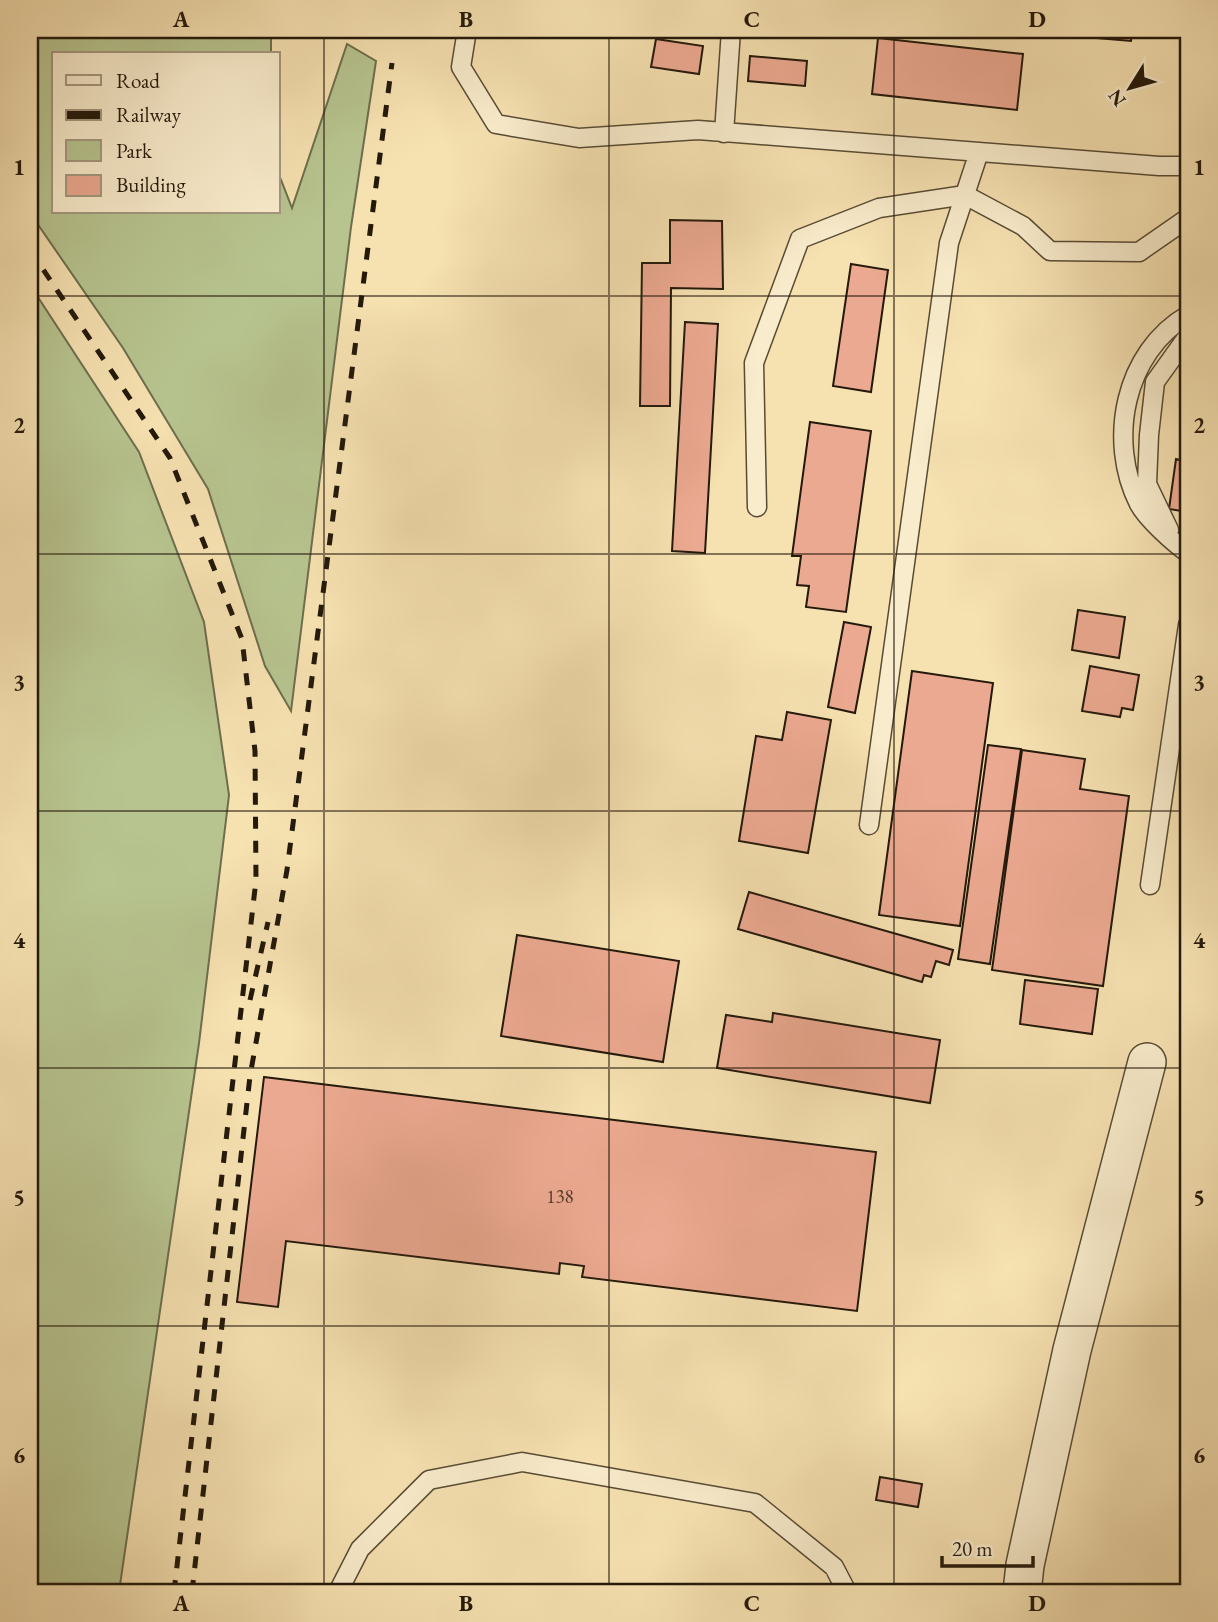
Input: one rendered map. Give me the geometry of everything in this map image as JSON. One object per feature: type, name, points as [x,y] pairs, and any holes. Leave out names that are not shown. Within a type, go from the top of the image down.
[{"type":"street","points":[[1022,1592],[1025,1566],[1072,1350],[1147,1062]]},
{"type":"lane","points":[[467,30],[461,67],[496,124],[579,138],[698,131],[1188,166]]},
{"type":"lane","points":[[724,133],[732,30]]},
{"type":"lane","points":[[869,825],[949,243],[979,152]]},
{"type":"lane","points":[[757,507],[754,363],[800,239],[879,208],[965,195],[1023,226],[1050,251],[1139,252],[1188,218]]},
{"type":"lane","points":[[1182,549],[1140,506],[1124,459],[1124,408],[1142,362],[1173,324],[1188,315]]},
{"type":"lane","points":[[1182,549],[1147,484],[1155,382],[1188,336]]},
{"type":"lane","points":[[1150,885],[1188,625]]},
{"type":"lane","points":[[338,1592],[360,1549],[429,1480],[522,1462],[755,1503],[834,1567],[847,1592]]},
{"type":"green space","points":[[30,30],[271,30],[271,52],[52,52],[52,214],[280,214],[280,177],[292,208],[347,44],[376,61],[351,227],[291,711],[265,666],[208,489],[123,348],[30,213]]},
{"type":"green space","points":[[30,285],[139,452],[204,622],[229,795],[199,1043],[119,1592],[30,1592]]},
{"type":"building","points":[[1085,30],[1132,30],[1131,41],[1085,37]]},
{"type":"building","points":[[878,38],[1023,54],[1017,110],[872,94]]},
{"type":"building","points":[[656,39],[703,46],[699,74],[651,67]]},
{"type":"building","points":[[750,56],[807,61],[805,86],[748,81]]},
{"type":"building","points":[[670,220],[722,221],[723,289],[671,288],[670,406],[640,406],[642,263],[670,263]]},
{"type":"building","points":[[851,264],[888,270],[871,392],[833,386]]},
{"type":"building","points":[[685,322],[718,324],[705,553],[672,551]]},
{"type":"building","points":[[1188,375],[1188,419],[1182,418]]},
{"type":"building","points":[[810,422],[871,431],[846,612],[806,607],[809,586],[797,585],[801,556],[792,556]]},
{"type":"building","points":[[1188,432],[1188,512],[1169,509],[1176,459],[1184,461]]},
{"type":"building","points":[[1078,610],[1125,617],[1119,658],[1072,650]]},
{"type":"building","points":[[844,622],[871,627],[855,713],[828,707]]},
{"type":"building","points":[[1090,666],[1139,675],[1133,710],[1122,708],[1120,717],[1082,711]]},
{"type":"building","points":[[912,671],[993,683],[960,926],[879,915]]},
{"type":"building","points":[[787,712],[831,720],[808,853],[739,841],[756,736],[782,740]]},
{"type":"building","points":[[988,745],[1021,749],[990,964],[958,959]]},
{"type":"building","points":[[1022,750],[1085,759],[1080,789],[1129,796],[1103,986],[992,970]]},
{"type":"building","points":[[749,892],[953,950],[949,965],[936,961],[931,977],[924,975],[922,982],[738,929]]},
{"type":"building","points":[[517,935],[679,961],[663,1062],[501,1036]]},
{"type":"building","points":[[1025,980],[1098,989],[1092,1034],[1020,1024]]},
{"type":"building","points":[[773,1013],[940,1040],[930,1103],[717,1068],[726,1015],[772,1022]]},
{"type":"building","points":[[264,1077],[876,1152],[857,1311],[582,1277],[584,1266],[560,1263],[559,1274],[286,1241],[278,1307],[237,1302]]},
{"type":"building","points":[[880,1477],[922,1484],[918,1507],[876,1500]]},
{"type":"railway","points":[[192,1592],[250,1076],[287,870],[392,63]]},
{"type":"railway","points":[[30,250],[170,458],[242,639],[255,751],[256,880],[174,1592]]},
{"type":"railway","points":[[250,1000],[268,922]]}]
